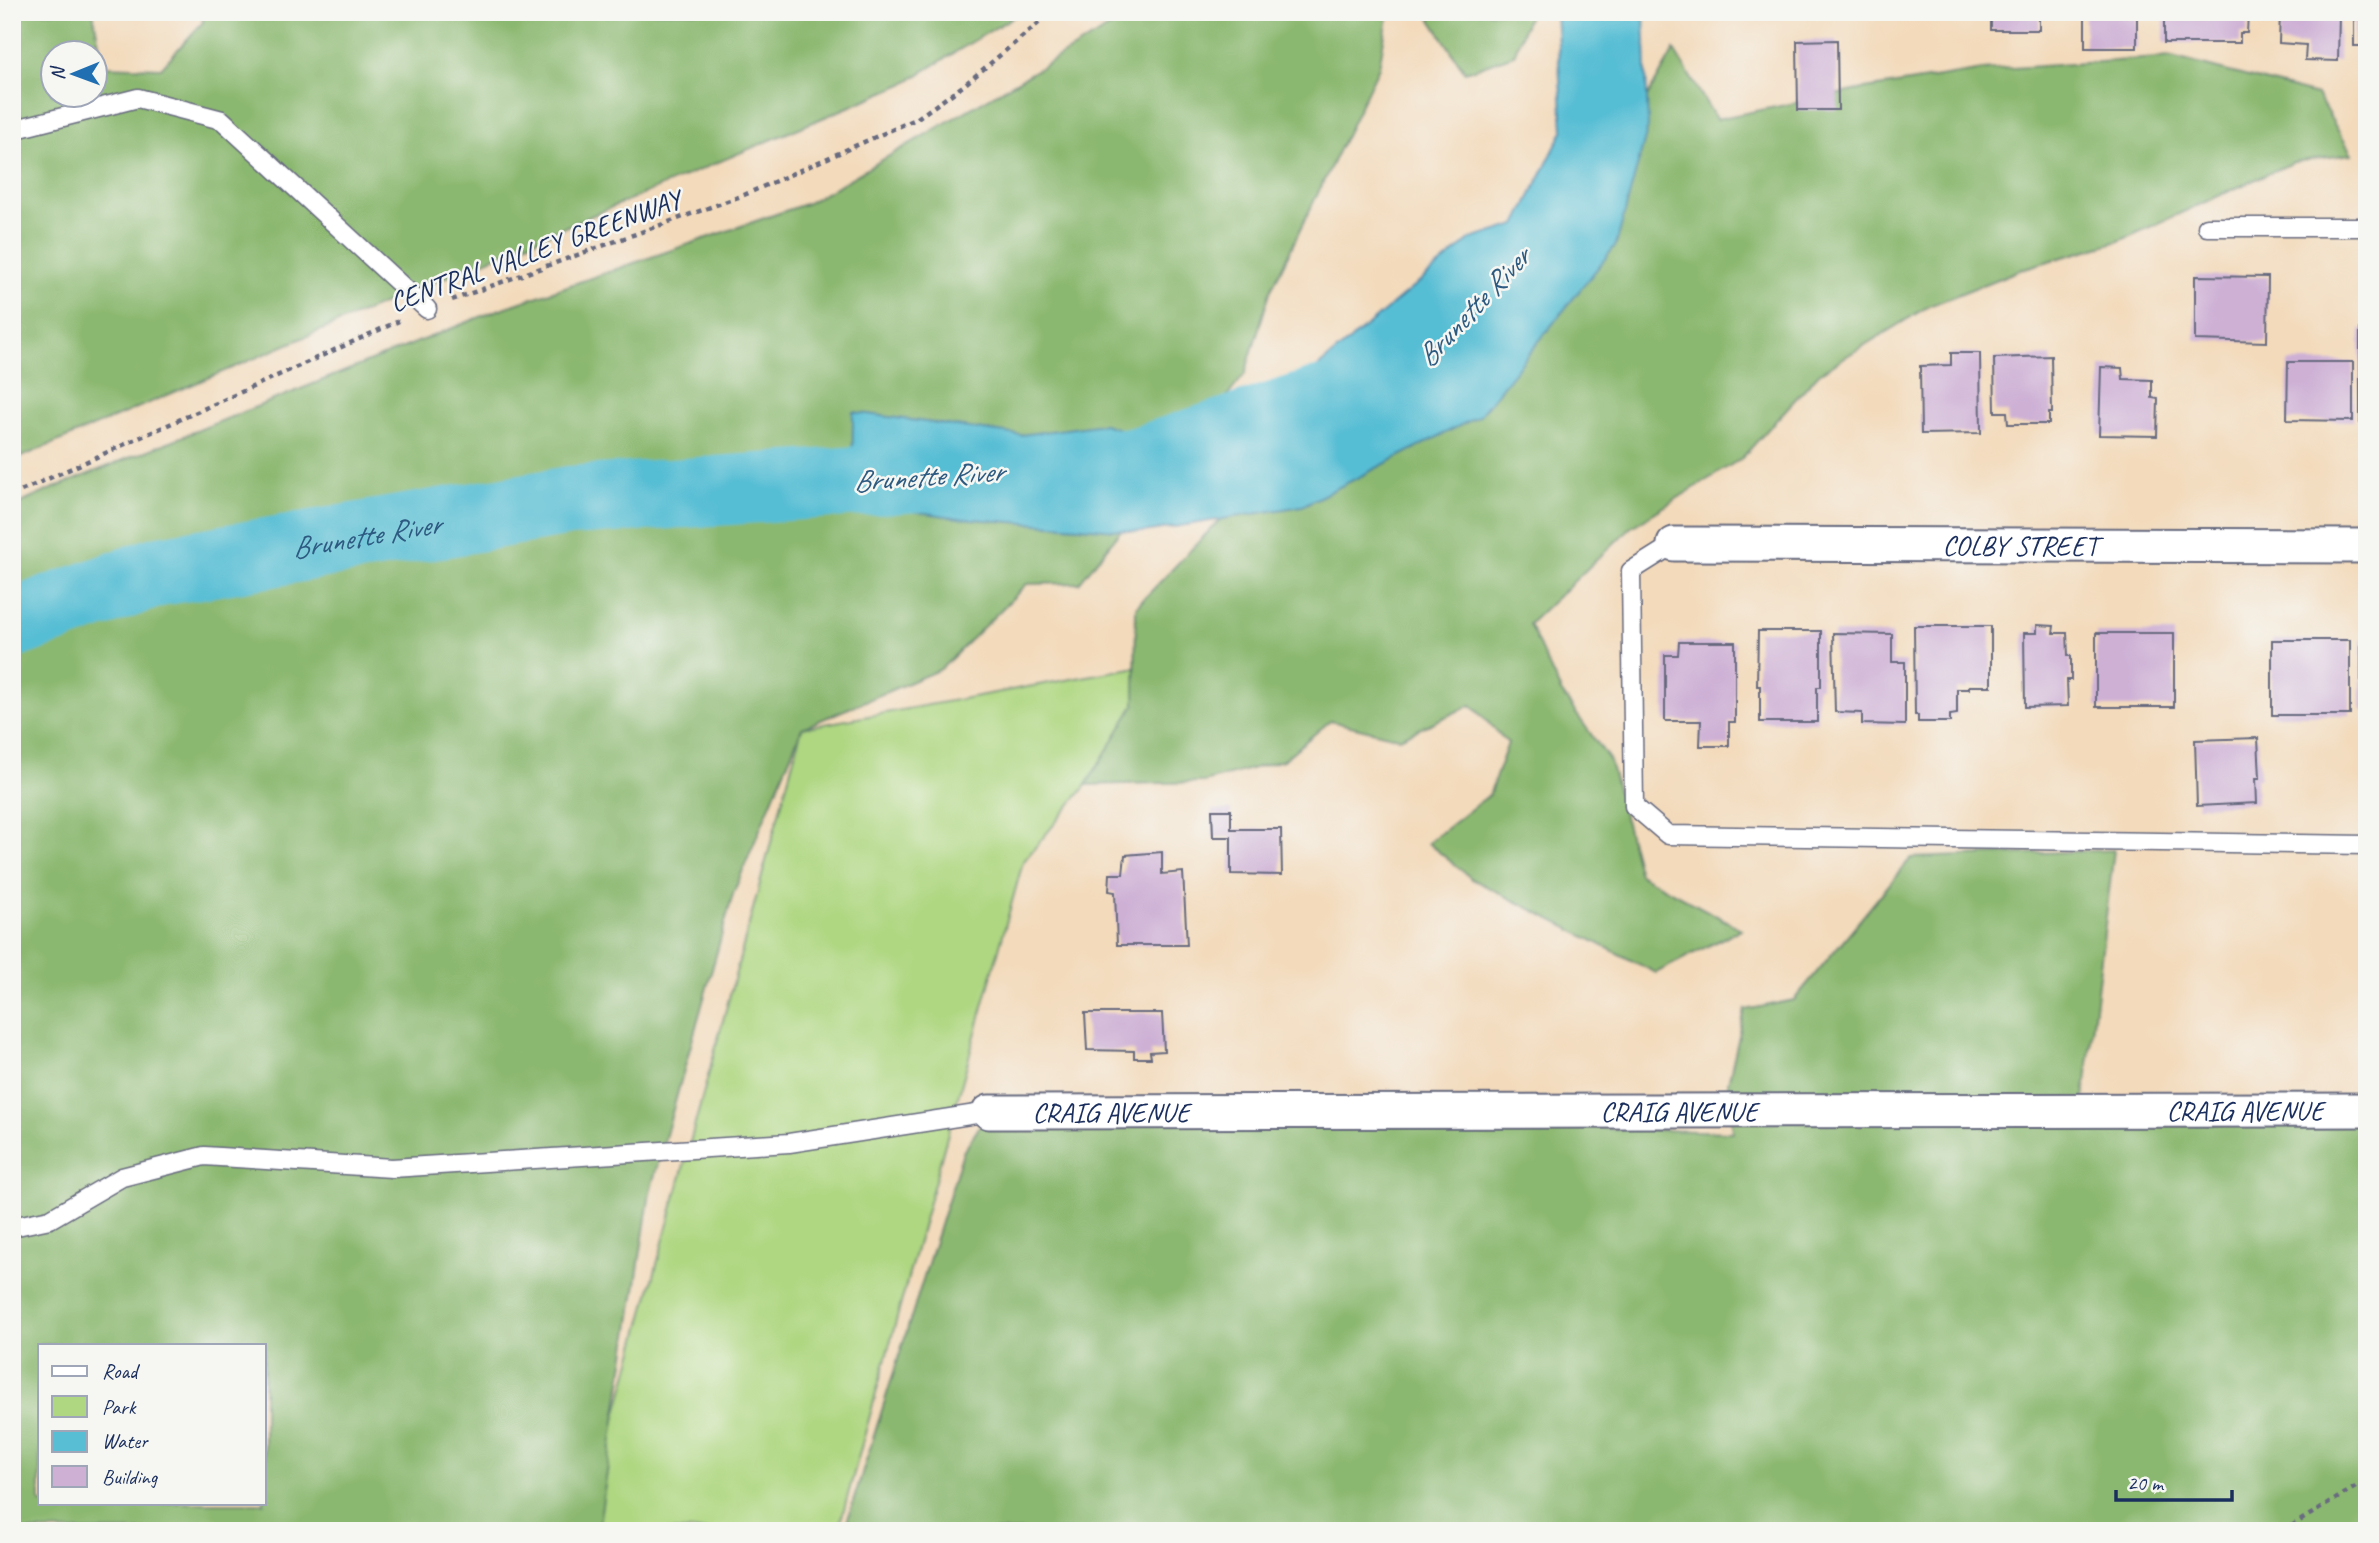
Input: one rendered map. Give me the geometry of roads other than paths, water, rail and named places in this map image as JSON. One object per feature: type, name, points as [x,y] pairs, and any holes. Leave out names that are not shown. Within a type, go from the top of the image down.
[{"type":"street","name":"COLBY STREET","points":[[1674,544],[2367,546]]},
{"type":"street","name":"CRAIG AVENUE","points":[[989,1112],[2367,1110]]},
{"type":"lane","points":[[12,130],[138,98],[222,120],[426,309]]},
{"type":"lane","points":[[2207,227],[2367,227]]},
{"type":"lane","points":[[1674,544],[1631,571],[1634,806],[1668,835],[2367,845]]},
{"type":"lane","points":[[12,1227],[50,1219],[122,1177],[204,1156],[392,1168],[789,1143],[989,1112]]},
{"type":"water","points":[[1556,12],[1644,12],[1648,127],[1616,245],[1479,416],[1302,506],[1144,532],[959,518],[852,502],[853,412],[1020,435],[1104,424],[1196,454],[1270,407],[1471,239],[1516,225],[1563,131]]},
{"type":"waterway","name":"Brunette River","points":[[1084,466],[1137,462],[1323,401]]},
{"type":"waterway","name":"Brunette River","points":[[12,624],[160,571],[570,501],[948,475]]}]
